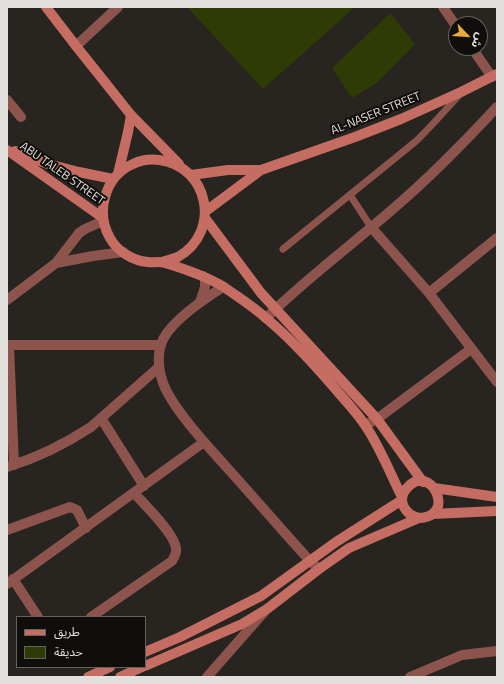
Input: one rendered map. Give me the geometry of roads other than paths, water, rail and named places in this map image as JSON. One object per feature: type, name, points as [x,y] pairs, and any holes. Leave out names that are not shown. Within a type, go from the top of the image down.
[{"type":"street","points":[[46,7],[131,115],[188,172],[202,192],[205,214],[200,233],[191,247],[178,257],[162,262],[148,262],[135,259],[123,252],[110,238],[103,220],[104,198],[116,177],[131,115]]},
{"type":"street","points":[[76,46],[118,7]]},
{"type":"street","points":[[443,7],[449,16]]},
{"type":"street","points":[[479,56],[495,75]]},
{"type":"street","name":"AL-NASER STREET","points":[[205,214],[261,170],[355,137],[462,92],[495,75]]},
{"type":"street","points":[[7,100],[21,116]]},
{"type":"street","points":[[266,318],[412,192],[497,107]]},
{"type":"street","name":"ABU TALEB STREET","points":[[7,149],[48,164],[116,177]]},
{"type":"street","name":"ABU TALEB STREET","points":[[7,149],[103,220]]},
{"type":"street","points":[[116,177],[133,164],[151,159],[170,162],[188,172]]},
{"type":"street","name":"AL-NASER STREET","points":[[188,172],[261,170]]},
{"type":"street","points":[[205,214],[262,293],[377,419],[423,482]]},
{"type":"street","points":[[7,300],[56,263],[79,233],[103,220]]},
{"type":"street","points":[[371,227],[429,292],[497,382]]},
{"type":"street","points":[[429,292],[497,238]]},
{"type":"street","points":[[56,263],[123,252]]},
{"type":"street","points":[[162,262],[203,276],[223,287],[266,318],[283,333],[366,425],[402,498],[403,506],[409,515],[419,518]]},
{"type":"street","points":[[200,302],[205,287],[205,279],[203,276]]},
{"type":"street","points":[[223,287],[200,302],[174,326],[161,345],[159,367],[163,384],[173,402],[204,442],[318,569]]},
{"type":"street","points":[[159,367],[91,427],[66,442],[29,460],[11,466],[8,346],[161,345]]},
{"type":"street","points":[[366,425],[377,419],[471,349]]},
{"type":"street","points":[[101,418],[144,486]]},
{"type":"street","points":[[37,616],[10,581],[204,442]]},
{"type":"street","points":[[146,652],[260,596],[402,498],[404,491],[412,484],[423,482],[431,485],[438,494],[439,502],[437,508],[432,514],[424,518],[419,518],[349,548],[318,569],[267,609],[242,624],[146,666]]},
{"type":"street","points":[[434,488],[497,497]]},
{"type":"street","points":[[92,616],[172,561],[175,556],[175,542],[134,493]]},
{"type":"street","points":[[7,530],[70,507],[77,510],[86,528]]},
{"type":"street","points":[[432,514],[497,511]]},
{"type":"street","points":[[207,677],[267,609]]},
{"type":"street","points":[[410,677],[462,655],[497,651]]},
{"type":"street","points":[[88,677],[108,668]]},
{"type":"street","points":[[120,677],[140,668]]},
{"type":"lane","points":[[283,249],[415,142],[434,124],[442,113],[462,92]]},
{"type":"lane","points":[[350,195],[371,227]]}]
